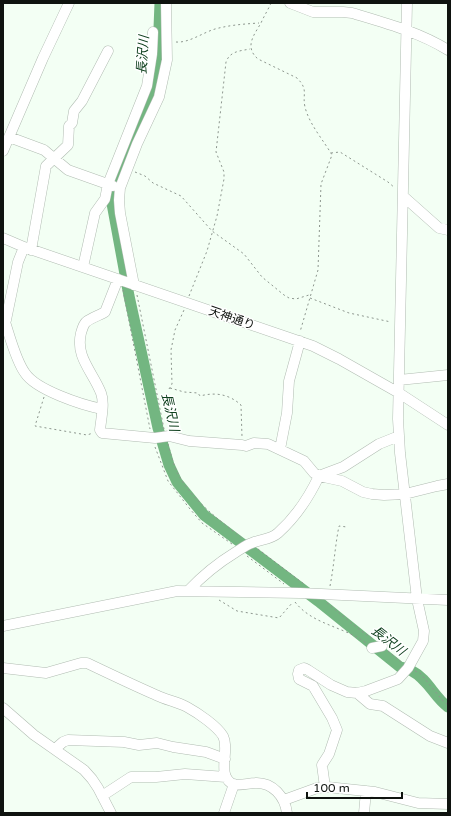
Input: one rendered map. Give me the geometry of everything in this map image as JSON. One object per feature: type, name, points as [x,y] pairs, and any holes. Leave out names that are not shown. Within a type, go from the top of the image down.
[{"type":"street","points":[[3,151],[43,58],[69,3]]},
{"type":"street","points":[[134,285],[120,214],[120,188],[137,144],[159,97],[166,60],[166,3]]},
{"type":"street","points":[[290,3],[313,12],[352,13],[406,30],[448,50]]},
{"type":"street","points":[[325,787],[322,765],[329,754],[337,730],[332,718],[313,686],[299,679],[299,670],[304,668],[331,685],[347,692],[366,691],[398,679],[406,670],[423,641],[424,631],[417,599],[399,436],[407,3]]},
{"type":"street","points":[[83,268],[95,213],[104,199],[108,184],[147,86],[152,54],[153,32]]},
{"type":"street","points":[[102,409],[78,403],[31,381],[24,372],[4,324],[18,262],[27,249],[46,166],[68,146],[69,126],[72,123],[74,111],[82,101],[108,51]]},
{"type":"street","points":[[9,137],[44,150],[68,170],[120,188]]},
{"type":"street","points":[[403,196],[440,228],[448,230]]},
{"type":"street","name":"天神通り","points":[[3,238],[27,249],[299,341],[339,359],[399,393],[445,423]]},
{"type":"street","points":[[120,280],[105,312],[86,322],[82,329],[79,341],[79,350],[82,357],[102,394],[100,430],[102,433],[153,438],[166,437],[189,441],[246,446],[254,443],[268,444],[280,448],[304,461],[314,473],[319,476],[342,481],[363,492],[384,495],[405,494],[448,484]]},
{"type":"street","points":[[280,448],[288,413],[289,381],[299,341]]},
{"type":"street","points":[[399,380],[448,375]]},
{"type":"street","points":[[445,423],[448,432]]},
{"type":"street","points":[[188,591],[209,570],[245,547],[269,539],[277,533],[298,512],[310,495],[319,476],[344,467],[379,444],[399,436]]},
{"type":"street","points":[[3,626],[159,594],[188,591],[299,591],[328,595],[448,600]]},
{"type":"street","points":[[3,668],[46,673],[81,663],[87,663],[162,698],[188,708],[208,721],[223,737],[226,777]]},
{"type":"street","points":[[357,692],[370,704],[383,706],[430,736],[448,743]]},
{"type":"street","points":[[3,708],[34,734],[84,770],[92,779],[111,813]]},
{"type":"street","points":[[55,749],[63,742],[68,740],[124,742],[139,745],[157,743],[172,747],[206,752],[225,759]]},
{"type":"street","points":[[102,796],[131,777],[156,777],[185,774],[226,777],[234,784],[265,784],[281,795],[284,800],[287,813]]},
{"type":"street","points":[[224,813],[234,784]]},
{"type":"street","points":[[284,800],[317,788],[325,787],[366,791],[418,803],[448,804]]},
{"type":"street","points":[[364,813],[366,791]]},
{"type":"path","points":[[271,3],[251,41],[253,56],[258,60],[296,78],[301,83],[304,88],[305,106],[307,112],[322,141],[332,155],[321,184],[318,270],[309,298],[299,341]]},
{"type":"path","points":[[167,41],[182,42],[234,24],[260,23]]},
{"type":"path","points":[[242,445],[241,405],[236,400],[222,394],[210,393],[200,396],[198,393],[184,392],[169,388],[172,384],[171,350],[175,330],[207,251],[224,179],[224,172],[216,152],[226,62],[228,56],[232,53],[251,48]]},
{"type":"path","points":[[330,153],[340,152],[388,182],[403,196]]},
{"type":"path","points":[[128,168],[146,176],[153,183],[187,200],[212,231],[244,254],[262,277],[284,295],[289,298],[296,299],[310,295]]},
{"type":"path","points":[[120,280],[153,438],[162,468],[168,481],[202,523],[245,547],[299,591]]},
{"type":"path","points":[[134,285],[166,437],[172,460],[178,474],[208,511],[245,547],[283,583],[299,591]]},
{"type":"path","points":[[309,298],[349,313],[400,324]]},
{"type":"path","points":[[46,389],[36,426],[87,435],[101,431]]},
{"type":"path","points":[[328,595],[334,568],[339,526],[347,527]]},
{"type":"path","points":[[210,591],[217,599],[237,611],[279,618],[294,600],[310,617],[379,647]]},
{"type":"waterway","name":"長沢川","points":[[160,3],[158,53],[155,81],[116,178],[111,198],[129,296],[158,428],[169,465],[177,482],[204,515],[318,601],[400,667],[418,674],[448,707]]}]
